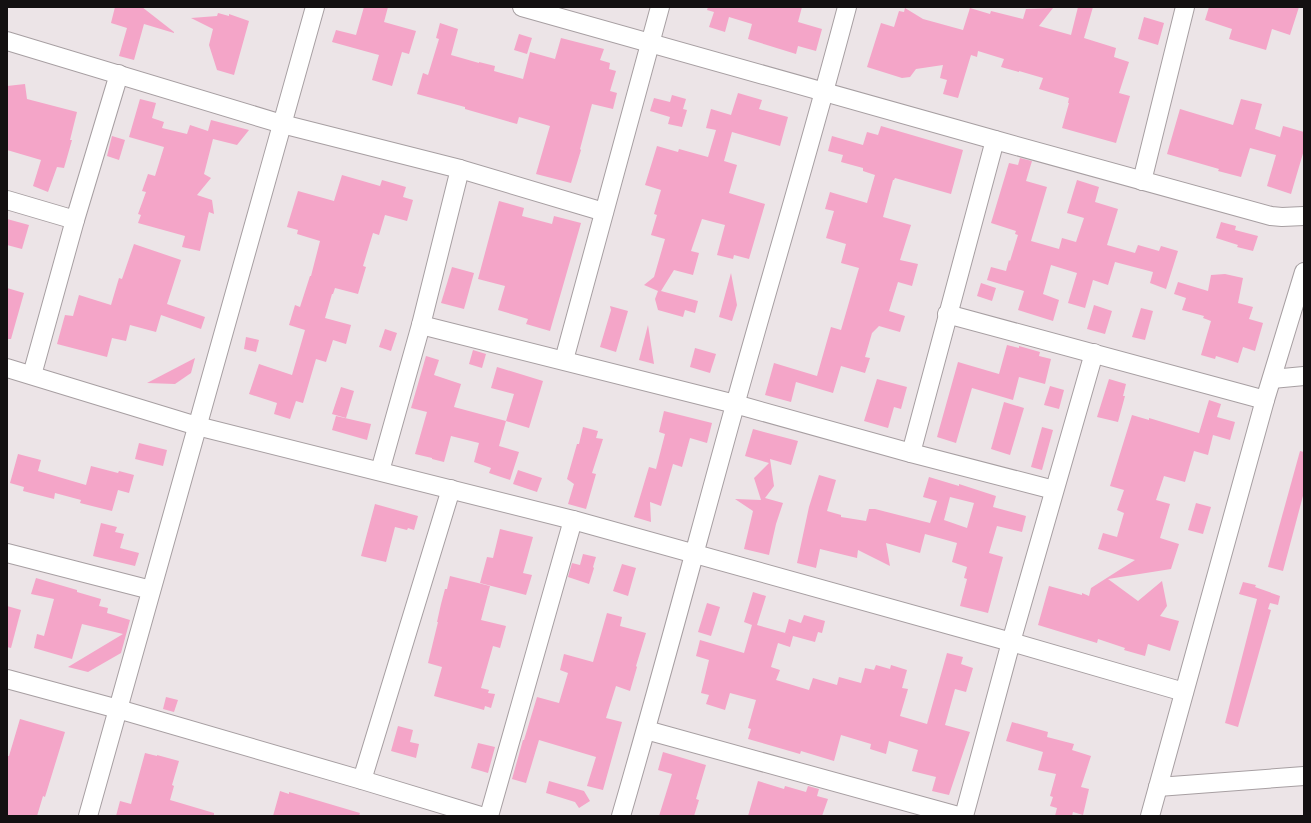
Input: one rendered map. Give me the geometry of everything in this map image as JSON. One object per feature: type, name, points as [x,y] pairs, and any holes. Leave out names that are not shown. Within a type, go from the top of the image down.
[{"type":"street","points":[[88,816],[315,7]]},
{"type":"street","points":[[522,7],[1272,216],[1304,216]]},
{"type":"street","points":[[564,360],[660,7]]},
{"type":"street","points":[[621,816],[735,404],[825,92],[847,7]]},
{"type":"street","points":[[1142,181],[1184,7]]},
{"type":"street","points":[[7,41],[282,124],[460,169],[604,212]]},
{"type":"street","points":[[32,375],[75,220],[119,74]]},
{"type":"street","points":[[911,453],[947,314],[995,140]]},
{"type":"street","points":[[380,471],[421,325],[460,169]]},
{"type":"street","points":[[7,200],[75,220]]},
{"type":"street","points":[[1150,816],[1265,400],[1304,272]]},
{"type":"street","points":[[947,314],[1265,400]]},
{"type":"street","points":[[421,325],[735,404],[911,453],[1054,490]]},
{"type":"street","points":[[964,816],[1011,642],[1094,353]]},
{"type":"street","points":[[7,368],[197,426],[573,520],[1011,642],[1184,692]]},
{"type":"street","points":[[1272,379],[1304,376]]},
{"type":"street","points":[[362,780],[451,489]]},
{"type":"street","points":[[489,816],[573,520]]},
{"type":"street","points":[[7,553],[152,590]]},
{"type":"street","points":[[7,679],[118,709],[362,780],[443,811],[481,816]]},
{"type":"street","points":[[646,730],[958,816]]},
{"type":"street","points":[[1158,787],[1304,776]]},
{"type":"building","points":[[115,7],[142,7],[174,33],[144,24],[134,60],[119,56],[127,28],[111,23]]},
{"type":"building","points":[[364,7],[388,7],[384,22],[416,31],[409,54],[402,52],[392,86],[372,80],[379,55],[332,42],[336,30],[356,35]]},
{"type":"building","points":[[708,7],[802,7],[798,22],[822,29],[816,51],[798,46],[796,54],[748,39],[752,24],[729,17],[725,32],[709,27],[714,12],[707,10]]},
{"type":"building","points":[[1078,7],[1093,7],[1084,38],[1116,48],[1114,57],[1129,62],[1119,93],[1130,96],[1116,143],[1062,128],[1069,98],[1039,89],[1043,78],[1001,67],[1004,59],[978,51],[977,57],[971,55],[958,98],[943,94],[947,80],[940,78],[943,65],[916,69],[910,77],[902,78],[867,67],[881,23],[894,27],[899,11],[904,12],[905,8],[923,19],[963,30],[970,8],[990,14],[991,11],[1023,19],[1026,9],[1053,8],[1039,26],[1071,35]]},
{"type":"building","points":[[1209,7],[1299,7],[1290,35],[1272,29],[1266,50],[1229,39],[1232,29],[1205,20]]},
{"type":"building","points":[[218,13],[229,16],[229,14],[249,21],[234,75],[217,70],[209,45],[213,29],[191,18],[217,16]]},
{"type":"building","points":[[1144,17],[1164,23],[1158,45],[1138,39]]},
{"type":"building","points":[[440,23],[458,29],[451,55],[495,66],[494,71],[523,79],[530,52],[555,59],[561,38],[604,49],[600,60],[610,63],[609,69],[616,71],[610,91],[617,93],[613,109],[592,104],[571,183],[536,174],[550,126],[519,117],[517,124],[465,109],[465,107],[417,94],[423,73],[428,75],[439,39],[436,38]]},
{"type":"building","points":[[519,34],[532,38],[527,54],[514,50]]},
{"type":"building","points":[[25,84],[27,99],[77,112],[70,140],[72,140],[64,168],[57,167],[48,192],[33,186],[41,160],[7,150],[7,86]]},
{"type":"building","points":[[738,93],[762,100],[759,109],[788,117],[780,146],[732,132],[724,161],[737,165],[729,193],[765,204],[749,259],[734,255],[733,259],[717,255],[725,225],[702,219],[691,251],[699,253],[693,275],[674,270],[661,291],[698,301],[695,313],[685,310],[683,317],[658,310],[655,299],[658,291],[644,285],[654,277],[665,239],[651,235],[657,215],[654,214],[661,190],[645,185],[657,146],[678,152],[679,149],[708,157],[716,130],[706,128],[711,109],[731,115]]},
{"type":"building","points":[[672,95],[686,99],[683,109],[687,110],[682,127],[668,124],[670,117],[650,111],[654,98],[670,102]]},
{"type":"building","points":[[140,99],[156,103],[152,118],[164,122],[162,128],[187,134],[190,125],[208,131],[211,120],[249,130],[237,145],[213,139],[204,174],[211,178],[197,195],[212,200],[214,214],[209,212],[200,251],[182,247],[185,236],[138,223],[141,215],[138,214],[146,192],[142,191],[148,174],[155,176],[164,147],[129,137]]},
{"type":"building","points":[[1241,99],[1262,104],[1255,129],[1280,137],[1283,126],[1304,132],[1304,150],[1291,194],[1267,186],[1276,155],[1250,148],[1241,177],[1167,154],[1180,109],[1233,125]]},
{"type":"building","points":[[881,126],[963,150],[951,194],[895,178],[893,180],[883,217],[911,225],[900,260],[918,264],[912,286],[898,282],[889,311],[905,316],[900,332],[879,326],[872,333],[865,357],[870,358],[865,373],[841,366],[833,393],[796,382],[791,402],[765,395],[774,363],[817,376],[831,327],[841,330],[859,268],[841,263],[846,244],[826,238],[834,211],[825,209],[830,192],[867,203],[875,175],[863,171],[863,168],[841,162],[843,155],[828,151],[832,136],[863,145],[867,132],[878,135]]},
{"type":"building","points":[[112,136],[125,140],[119,160],[107,156]]},
{"type":"building","points":[[1020,158],[1032,161],[1026,181],[1047,187],[1031,241],[1059,249],[1062,238],[1076,242],[1084,218],[1067,213],[1077,180],[1099,187],[1095,202],[1118,209],[1107,245],[1135,253],[1138,245],[1159,251],[1161,246],[1178,251],[1166,289],[1150,283],[1153,272],[1115,262],[1108,285],[1093,280],[1085,308],[1068,303],[1077,273],[1051,265],[1043,294],[1059,300],[1053,321],[1018,310],[1024,291],[987,280],[991,267],[1006,271],[1018,235],[1015,234],[1016,231],[991,223],[1009,163],[1018,165]]},
{"type":"building","points":[[342,175],[380,186],[382,180],[406,187],[403,197],[413,200],[407,221],[385,215],[379,235],[373,233],[363,266],[366,267],[358,294],[335,288],[325,318],[351,325],[346,344],[333,340],[326,362],[316,359],[303,403],[296,401],[290,419],[274,414],[277,403],[249,394],[259,364],[292,375],[305,330],[289,325],[295,305],[300,307],[311,276],[320,241],[297,234],[298,230],[287,227],[298,191],[334,201]]},
{"type":"building","points":[[499,201],[524,208],[522,216],[552,224],[554,216],[581,223],[550,331],[526,324],[528,319],[498,310],[505,286],[478,279]]},
{"type":"building","points":[[7,219],[29,225],[22,249],[7,245]]},
{"type":"building","points":[[1221,222],[1236,226],[1235,230],[1258,236],[1253,251],[1237,247],[1238,245],[1216,238]]},
{"type":"building","points":[[134,244],[181,260],[167,304],[205,317],[201,329],[161,315],[156,332],[130,325],[126,341],[112,338],[107,357],[57,344],[65,315],[73,316],[79,295],[111,305],[119,278],[122,279]]},
{"type":"building","points":[[452,267],[474,273],[464,309],[441,303]]},
{"type":"building","points":[[731,273],[737,305],[732,321],[719,317]]},
{"type":"building","points":[[1225,274],[1243,278],[1238,303],[1253,307],[1249,319],[1263,323],[1255,351],[1243,347],[1238,363],[1216,356],[1215,359],[1201,355],[1211,321],[1203,318],[1204,316],[1182,310],[1186,298],[1174,294],[1178,282],[1208,291],[1211,275]]},
{"type":"building","points":[[981,283],[996,288],[992,301],[977,296]]},
{"type":"building","points":[[7,288],[24,293],[11,339],[7,339]]},
{"type":"building","points":[[1094,305],[1112,311],[1105,334],[1087,329]]},
{"type":"building","points":[[610,306],[628,311],[616,352],[600,347],[611,310]]},
{"type":"building","points":[[1141,308],[1153,311],[1145,340],[1132,337]]},
{"type":"building","points":[[648,325],[654,364],[639,360]]},
{"type":"building","points":[[385,329],[397,333],[391,351],[379,347]]},
{"type":"building","points":[[246,337],[259,340],[256,352],[244,349]]},
{"type":"building","points":[[1007,345],[1019,348],[1019,346],[1040,352],[1039,356],[1051,359],[1045,384],[1019,377],[1013,400],[972,388],[956,443],[937,437],[958,362],[999,374]]},
{"type":"building","points":[[695,348],[716,354],[710,373],[690,367]]},
{"type":"building","points":[[473,350],[486,354],[482,368],[469,364]]},
{"type":"building","points":[[426,356],[439,360],[434,375],[461,384],[454,407],[506,421],[499,446],[519,452],[510,480],[489,473],[491,468],[474,462],[479,443],[451,436],[444,462],[415,454],[427,412],[411,408]]},
{"type":"building","points":[[195,358],[191,373],[175,384],[147,383]]},
{"type":"building","points":[[497,367],[543,381],[529,428],[506,421],[514,394],[491,388]]},
{"type":"building","points":[[877,379],[907,387],[901,409],[894,407],[888,428],[864,421]]},
{"type":"building","points":[[1109,379],[1126,384],[1123,396],[1125,396],[1118,422],[1097,417]]},
{"type":"building","points":[[1050,386],[1064,390],[1059,409],[1044,405]]},
{"type":"building","points":[[341,387],[354,391],[346,418],[332,414]]},
{"type":"building","points":[[1209,400],[1221,404],[1217,417],[1235,422],[1230,440],[1213,435],[1208,455],[1194,451],[1185,482],[1164,476],[1156,500],[1170,504],[1160,538],[1179,544],[1171,569],[1108,579],[1138,601],[1162,581],[1167,606],[1160,616],[1179,621],[1170,651],[1148,644],[1145,656],[1124,650],[1125,648],[1098,639],[1097,643],[1038,625],[1049,586],[1082,595],[1082,593],[1089,596],[1091,588],[1135,560],[1098,549],[1103,533],[1117,537],[1124,513],[1117,510],[1124,490],[1110,486],[1132,415],[1149,420],[1149,418],[1199,433]]},
{"type":"building","points":[[1004,402],[1024,408],[1010,455],[991,449]]},
{"type":"building","points":[[664,411],[712,423],[707,443],[690,438],[682,467],[673,464],[661,506],[650,502],[651,522],[634,517],[649,467],[656,469],[665,434],[659,432]]},
{"type":"building","points":[[336,416],[371,424],[367,440],[332,430]]},
{"type":"building","points":[[583,427],[598,431],[596,438],[603,439],[592,473],[596,474],[586,509],[568,504],[574,484],[567,479]]},
{"type":"building","points":[[1042,427],[1053,430],[1042,470],[1031,467]]},
{"type":"building","points":[[753,429],[798,441],[791,465],[770,459],[774,486],[765,498],[783,503],[776,524],[769,555],[744,549],[753,511],[735,499],[761,500],[754,478],[769,463],[745,456]]},
{"type":"building","points":[[139,443],[167,450],[163,466],[135,459]]},
{"type":"building","points":[[1300,451],[1304,452],[1304,492],[1283,571],[1268,567]]},
{"type":"building","points":[[18,454],[41,460],[38,471],[86,485],[91,466],[118,473],[119,471],[134,475],[129,493],[118,490],[112,511],[80,503],[81,500],[55,493],[54,499],[23,491],[24,487],[10,483]]},
{"type":"building","points":[[518,470],[542,478],[537,492],[513,484]]},
{"type":"building","points":[[819,475],[836,480],[827,511],[841,515],[841,517],[866,521],[869,509],[875,509],[930,523],[937,501],[923,497],[929,477],[959,486],[959,484],[996,496],[993,507],[1026,516],[1022,532],[997,526],[989,553],[1003,557],[988,613],[960,606],[967,579],[964,578],[967,567],[952,562],[957,543],[925,534],[920,553],[886,543],[890,566],[858,550],[857,558],[820,549],[816,568],[797,563],[809,507]],"holes":[[[950,497],[974,503],[967,528],[944,520]]]},
{"type":"building","points":[[1196,503],[1211,507],[1203,534],[1188,530]]},
{"type":"building","points":[[375,504],[418,516],[414,530],[395,527],[386,562],[361,556]]},
{"type":"building","points":[[101,523],[117,527],[115,532],[124,534],[120,548],[139,553],[135,566],[93,556]]},
{"type":"building","points":[[500,529],[533,537],[523,573],[532,575],[526,595],[480,583],[487,557],[493,558]]},
{"type":"building","points":[[583,554],[596,557],[589,584],[568,577],[572,563],[580,565]]},
{"type":"building","points":[[622,564],[636,568],[628,596],[613,591]]},
{"type":"building","points":[[450,576],[490,586],[481,620],[506,626],[500,648],[493,646],[481,688],[489,690],[488,693],[495,694],[491,708],[485,706],[484,710],[434,696],[442,667],[428,663],[441,604]]},
{"type":"building","points":[[36,578],[101,599],[99,606],[108,608],[107,613],[130,620],[121,653],[88,672],[68,667],[123,634],[82,624],[72,659],[34,648],[37,634],[44,636],[54,599],[31,594]]},
{"type":"building","points":[[1243,582],[1256,585],[1255,587],[1280,596],[1278,605],[1270,603],[1268,609],[1271,610],[1238,727],[1225,723],[1257,599],[1239,594]]},
{"type":"building","points":[[753,592],[766,596],[757,625],[785,633],[789,619],[801,623],[804,615],[825,621],[822,633],[818,632],[815,642],[793,636],[790,647],[778,643],[771,667],[780,670],[776,680],[809,690],[813,678],[837,685],[839,677],[861,683],[865,668],[874,670],[876,665],[890,669],[891,665],[907,670],[902,688],[908,689],[900,716],[927,724],[947,653],[963,657],[961,664],[973,668],[966,692],[955,689],[945,725],[970,732],[949,795],[932,791],[936,777],[912,771],[918,750],[889,741],[886,754],[870,749],[871,744],[841,735],[834,761],[801,751],[800,754],[748,739],[751,729],[748,728],[756,700],[730,693],[725,710],[706,704],[709,695],[701,693],[709,660],[696,656],[700,640],[744,653],[752,625],[744,622]]},
{"type":"building","points":[[707,603],[720,607],[711,636],[698,632]]},
{"type":"building","points":[[7,606],[21,610],[11,648],[7,647]]},
{"type":"building","points":[[607,613],[622,617],[620,626],[646,633],[630,691],[616,686],[606,718],[622,722],[603,790],[587,786],[596,757],[539,740],[526,783],[512,779],[537,697],[559,703],[568,673],[560,670],[564,654],[593,662]]},
{"type":"building","points":[[166,697],[178,700],[174,712],[163,709]]},
{"type":"building","points":[[20,719],[65,732],[45,797],[43,796],[37,816],[7,816],[7,756],[9,756]]},
{"type":"building","points":[[1012,722],[1048,732],[1047,737],[1074,744],[1072,750],[1091,756],[1081,787],[1089,789],[1083,815],[1073,812],[1072,816],[1055,816],[1057,808],[1050,806],[1053,797],[1050,796],[1056,774],[1038,770],[1043,752],[1006,741]]},
{"type":"building","points":[[398,726],[413,730],[410,742],[419,744],[416,758],[391,751]]},
{"type":"building","points":[[478,743],[495,747],[488,773],[471,768]]},
{"type":"building","points":[[663,752],[706,765],[696,799],[699,800],[694,816],[659,816],[672,774],[658,770]]},
{"type":"building","points":[[145,753],[179,761],[172,785],[174,786],[170,800],[214,813],[214,816],[116,816],[120,801],[131,804]]},
{"type":"building","points":[[549,781],[584,791],[590,801],[579,808],[575,802],[546,793]]},
{"type":"building","points":[[758,781],[784,789],[785,786],[806,792],[808,786],[819,789],[817,796],[828,799],[822,816],[748,816]]},
{"type":"building","points":[[280,791],[289,794],[289,792],[360,813],[359,816],[273,816]]}]
